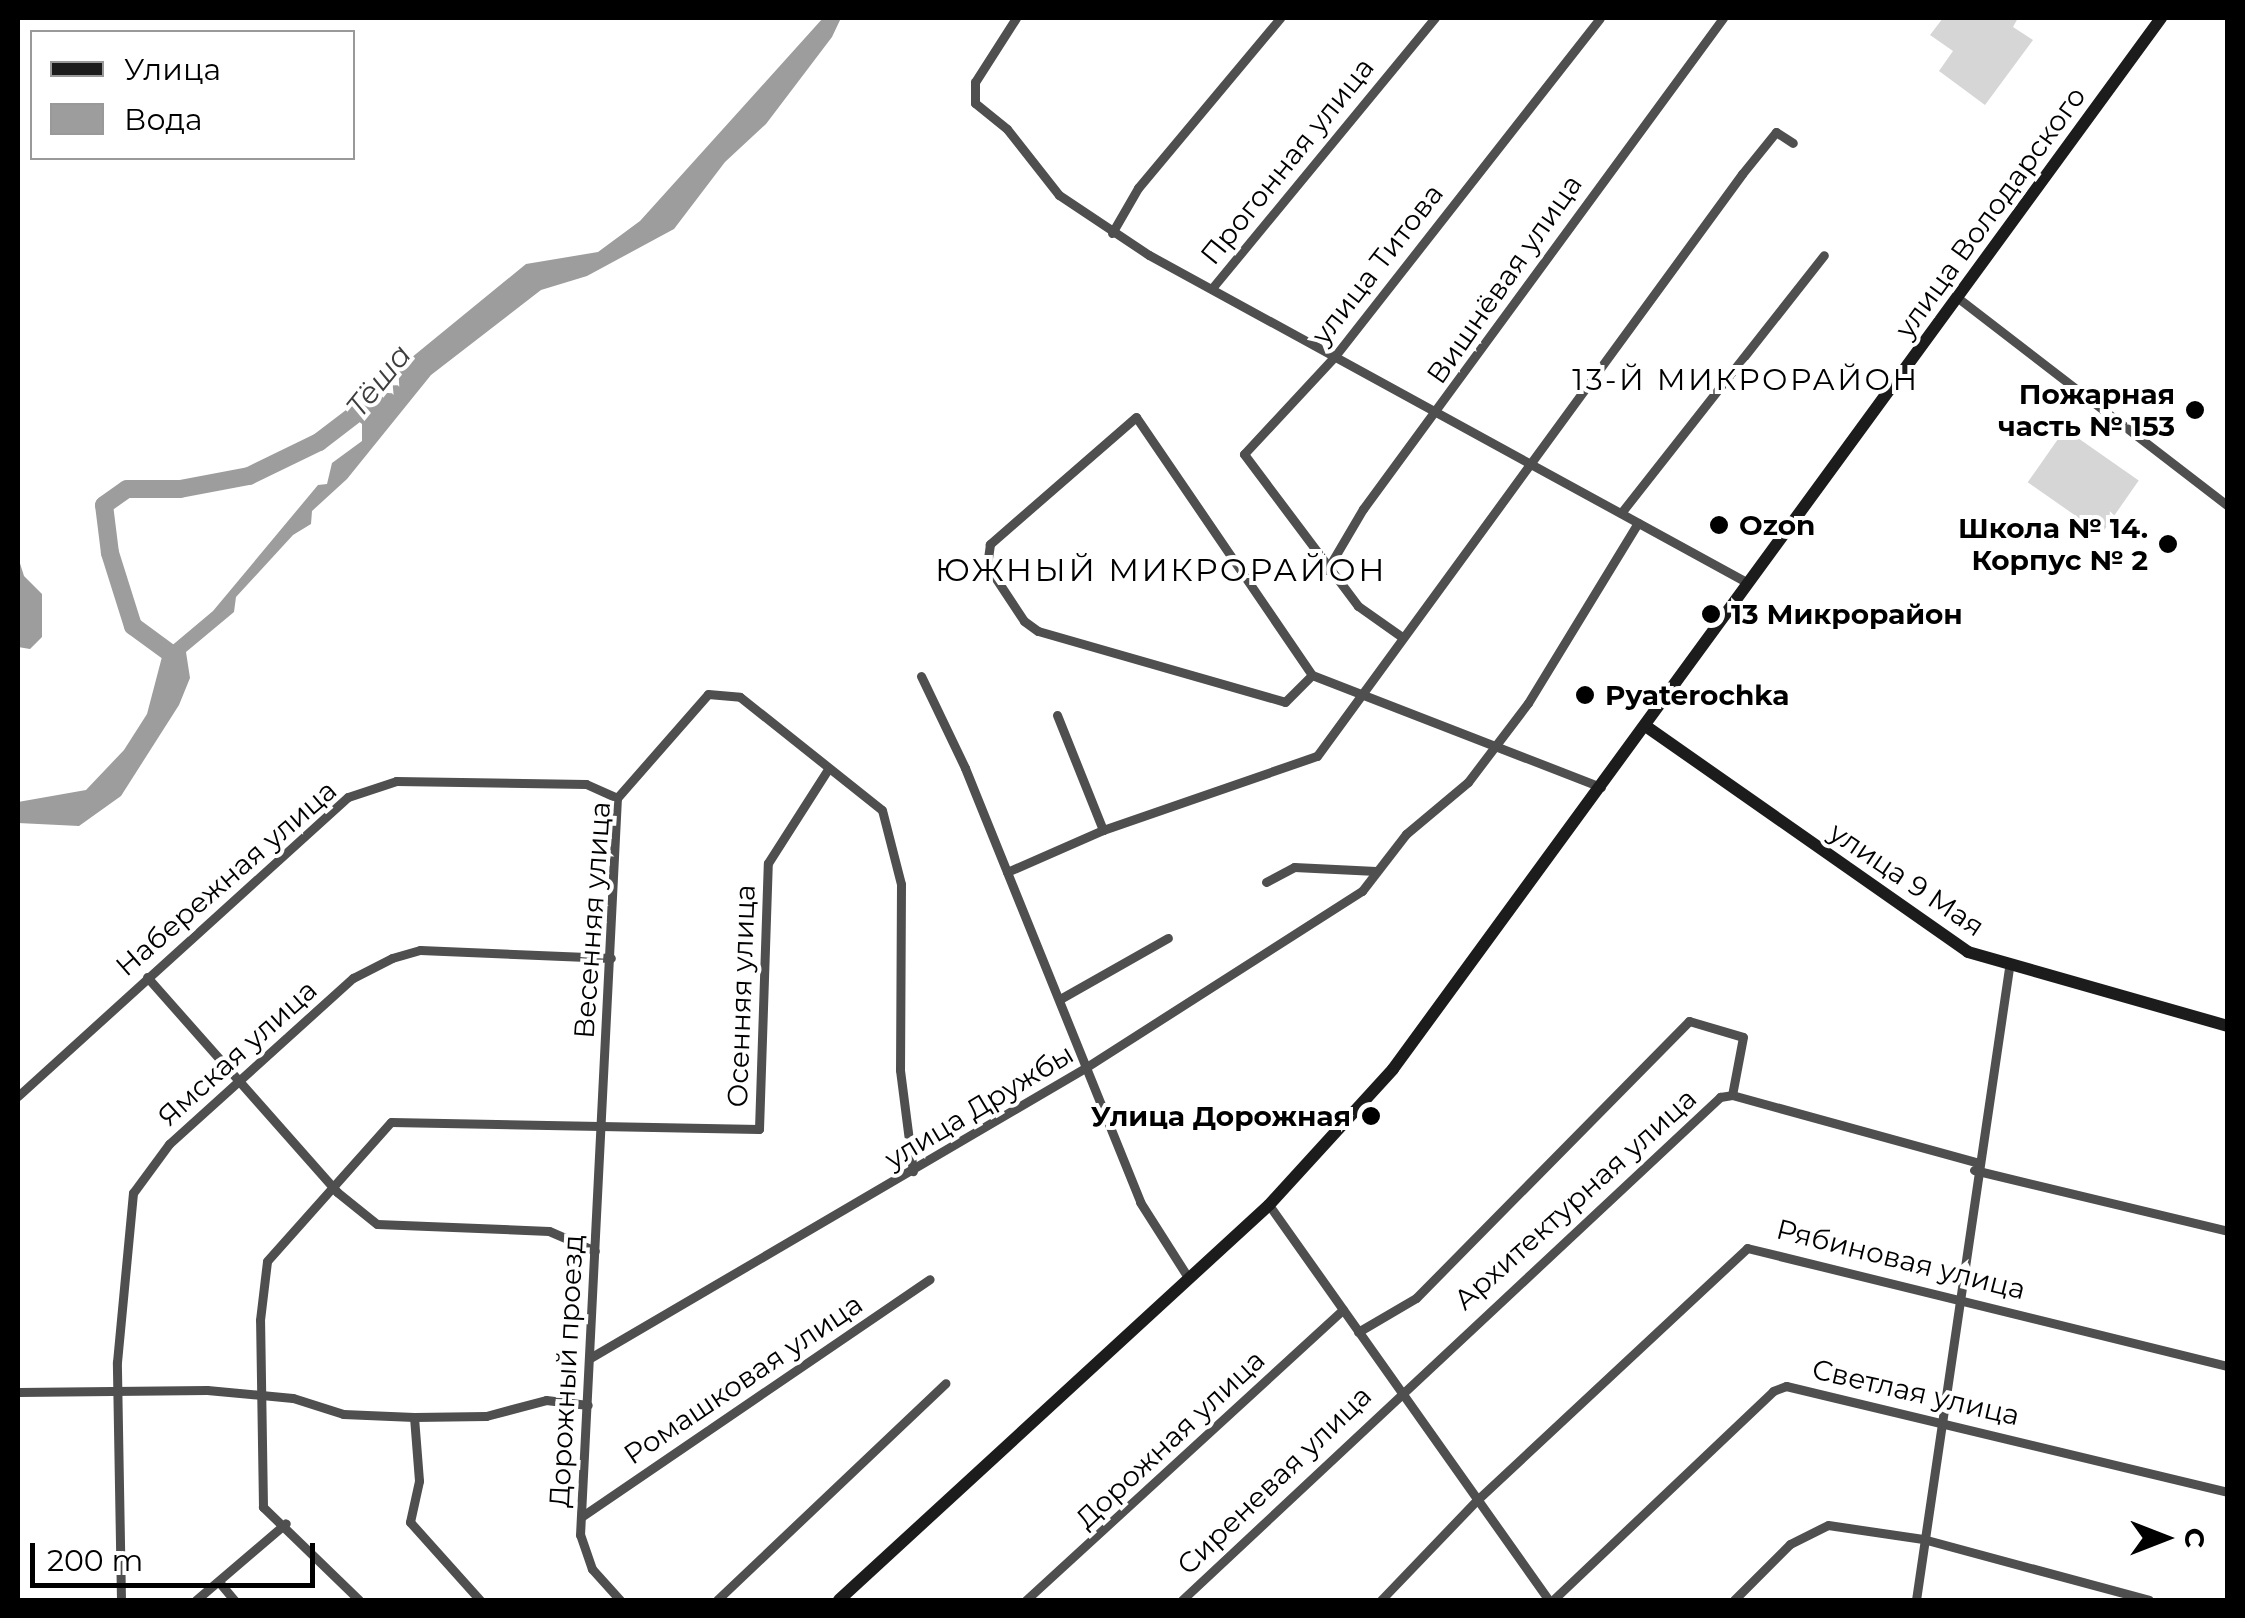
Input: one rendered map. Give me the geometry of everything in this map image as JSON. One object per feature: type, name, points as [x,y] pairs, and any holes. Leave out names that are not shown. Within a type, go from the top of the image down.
[{"type":"main road","name":"улица Володарского","points":[[839,1600],[1269,1205],[1393,1069],[1647,727],[2161,18]]},
{"type":"main road","name":"улица 9 Мая","points":[[1647,727],[1948,940],[2009,968],[2228,1026]]},
{"type":"street","points":[[1016,18],[975,82],[975,103],[1007,130],[1059,195],[1112,232],[1748,583]]},
{"type":"street","points":[[1112,232],[1138,188],[1280,18]]},
{"type":"street","name":"Прогонная улица","points":[[1212,287],[1435,18]]},
{"type":"street","name":"улица Титова","points":[[1327,570],[1244,454],[1334,356],[1600,18]]},
{"type":"street","name":"Вишнёвая улица","points":[[1327,570],[1438,410],[1724,18]]},
{"type":"street","points":[[1006,872],[1103,830],[1317,756],[1764,146],[1776,132],[1794,143]]},
{"type":"street","points":[[1621,514],[1824,256]]},
{"type":"street","points":[[1958,298],[2228,506]]},
{"type":"street","points":[[1312,675],[1285,702],[1038,631],[1024,620],[987,565],[990,544],[1136,416],[1312,675],[1600,787]]},
{"type":"street","name":"улица Дружбы","points":[[590,1358],[914,1172],[1362,891],[1406,834],[1468,782],[1638,523]]},
{"type":"street","points":[[1327,570],[1358,606],[1402,637]]},
{"type":"street","points":[[921,676],[1060,998],[1140,1202],[1189,1278]]},
{"type":"street","name":"Весенняя улица","points":[[601,1126],[618,798],[708,694],[740,697],[828,769]]},
{"type":"street","points":[[1057,715],[1103,830]]},
{"type":"street","points":[[828,769],[882,810],[902,884],[904,1121],[914,1172]]},
{"type":"street","name":"Осенняя улица","points":[[601,1126],[759,1126],[768,863],[828,769]]},
{"type":"street","name":"Набережная улица","points":[[18,1096],[348,797],[375,784],[586,784],[618,798]]},
{"type":"street","points":[[1266,882],[1294,867],[1376,871]]},
{"type":"street","points":[[1060,998],[1168,938]]},
{"type":"street","name":"Ямская улица","points":[[121,1600],[121,1392],[117,1362],[133,1193],[169,1144],[353,978],[392,958],[420,950],[611,958]]},
{"type":"street","points":[[1916,1600],[1956,1295],[2009,968]]},
{"type":"street","points":[[147,977],[336,1190],[377,1224],[549,1231],[595,1252]]},
{"type":"street","points":[[1358,1332],[1416,1298],[1689,1021],[1743,1036],[1732,1096]]},
{"type":"street","name":"Архитектурная улица","points":[[1398,1392],[1720,1098],[1732,1096],[1975,1166],[2228,1231]]},
{"type":"street","points":[[359,1600],[286,1523],[263,1506],[260,1320],[267,1262],[336,1190],[390,1123],[601,1126]]},
{"type":"street","name":"Дорожный проезд","points":[[601,1126],[581,1517],[585,1556],[620,1600]]},
{"type":"street","points":[[1269,1205],[1398,1392],[1551,1600]]},
{"type":"street","name":"Рябиновая улица","points":[[1476,1501],[1747,1248],[1956,1295],[2228,1366]]},
{"type":"street","name":"Ромашковая улица","points":[[581,1517],[930,1278]]},
{"type":"street","name":"Дорожная улица","points":[[1026,1600],[1342,1310]]},
{"type":"street","points":[[717,1600],[946,1382]]},
{"type":"street","name":"Светлая улица","points":[[1551,1600],[1773,1391],[1810,1387],[2228,1492]]},
{"type":"street","points":[[18,1392],[262,1394],[293,1398],[342,1414],[414,1417],[486,1416],[546,1400],[588,1405]]},
{"type":"street","name":"Сиреневая улица","points":[[1182,1600],[1398,1392]]},
{"type":"street","points":[[414,1417],[419,1480],[410,1522],[480,1600]]},
{"type":"street","points":[[1381,1600],[1476,1501]]},
{"type":"street","points":[[196,1600],[286,1523]]},
{"type":"street","points":[[1734,1600],[1814,1528],[1922,1539],[2148,1600]]},
{"type":"street","points":[[219,1582],[234,1600]]},
{"type":"shaded area","points":[[1943,18],[2018,18],[2013,27],[2033,40],[1985,105],[1939,71],[1953,51],[1930,35]]},
{"type":"shaded area","points":[[2065,429],[2139,481],[2101,534],[2028,482]]},
{"type":"water","points":[[823,18],[841,18],[832,37],[766,124],[725,162],[674,229],[587,276],[541,290],[431,375],[347,479],[312,511],[311,524],[293,535],[236,597],[234,612],[186,652],[190,678],[179,705],[121,796],[79,826],[18,823],[18,802],[86,790],[124,750],[147,714],[163,653],[213,611],[318,485],[327,484],[332,463],[362,441],[362,424],[348,413],[361,408],[389,376],[526,264],[598,252],[640,221]]},
{"type":"water","points":[[18,557],[24,576],[42,594],[42,637],[30,649],[18,647]]},
{"type":"waterway","name":"Тёша","points":[[174,656],[133,626],[110,553],[104,505],[127,489],[180,489],[249,476],[319,442],[370,403]]},
{"type":"place","name":"Пожарная часть № 153","points":[[2195,410]]},
{"type":"place","name":"Ozon","points":[[1719,525]]},
{"type":"place","name":"Школа № 14. Корпус № 2","points":[[2168,544]]},
{"type":"place","name":"13 Микрорайон","points":[[1711,614]]},
{"type":"place","name":"Pyaterochka","points":[[1585,695]]},
{"type":"place","name":"Улица Дорожная","points":[[1371,1116]]},
{"type":"district","name":"13-Й МИКРОРАЙОН","points":[[1746,380]]},
{"type":"district","name":"ЮЖНЫЙ МИКРОРАЙОН","points":[[1161,570]]}]
